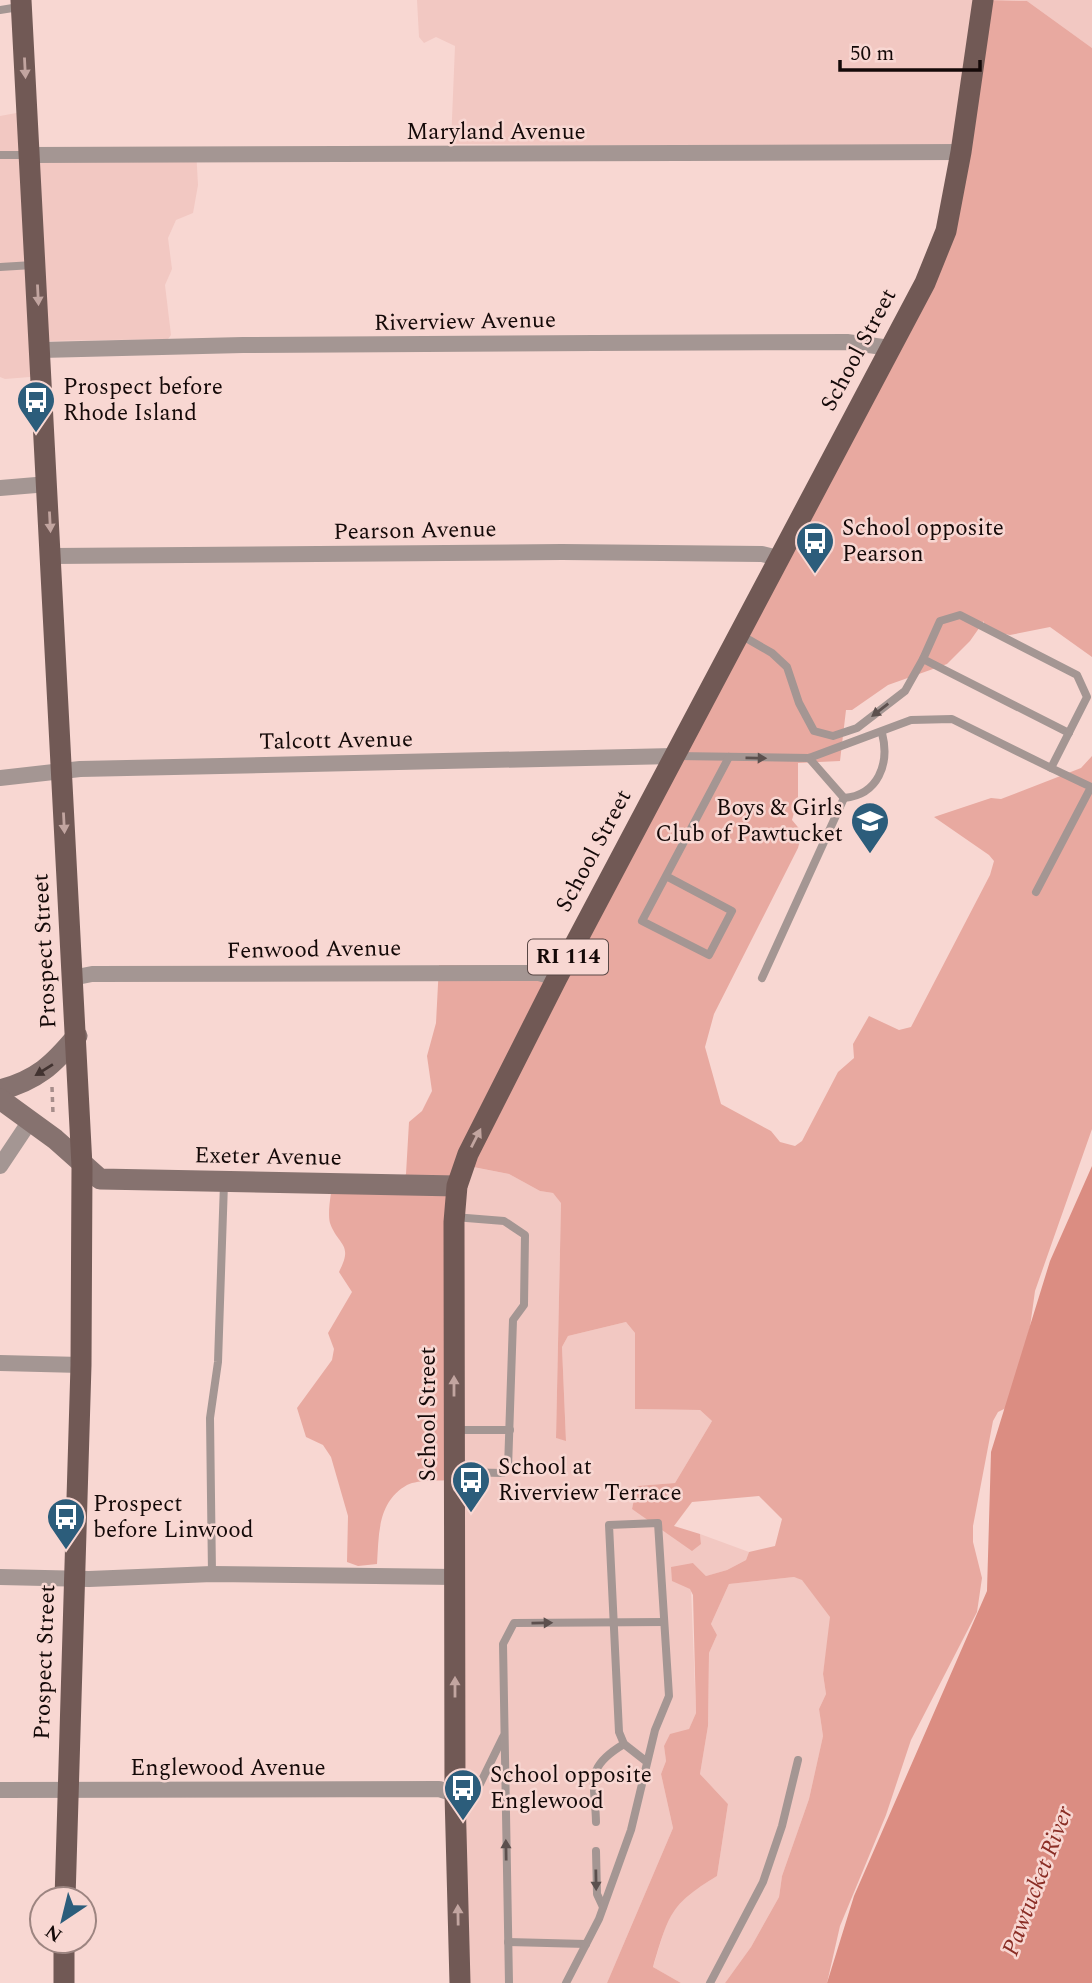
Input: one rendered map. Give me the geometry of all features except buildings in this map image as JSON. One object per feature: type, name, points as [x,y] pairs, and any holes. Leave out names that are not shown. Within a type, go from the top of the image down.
[{"type":"main road","name":"School Street","points":[[460,1983],[455,1794],[454,1217],[457,1186],[468,1154],[557,978],[925,283],[946,231],[961,152],[982,0]]},
{"type":"main road","name":"Prospect Street","points":[[22,3],[82,1166],[81,1365],[65,1885]]},
{"type":"main road","points":[[64,1955],[64,1983]]},
{"type":"street","name":"Maryland Avenue","points":[[30,155],[961,152]]},
{"type":"street","name":"Riverview Avenue","points":[[41,350],[243,345],[847,342],[890,348]]},
{"type":"street","points":[[0,488],[48,484]]},
{"type":"street","name":"Pearson Avenue","points":[[52,556],[562,552],[762,554],[778,558]]},
{"type":"street","name":"Talcott Avenue","points":[[0,778],[80,769],[674,756]]},
{"type":"street","name":"Fenwood Avenue","points":[[72,978],[92,974],[422,972],[539,973],[557,978]]},
{"type":"street","points":[[0,1090],[19,1085],[51,1068],[77,1036]]},
{"type":"street","points":[[0,1099],[55,1139],[82,1166]]},
{"type":"street","points":[[0,1166],[30,1121]]},
{"type":"street","name":"Exeter Avenue","points":[[82,1166],[100,1179],[457,1186]]},
{"type":"street","points":[[0,1363],[81,1365]]},
{"type":"street","points":[[0,1577],[74,1579],[212,1574],[455,1577]]},
{"type":"street","name":"Englewood Avenue","points":[[0,1790],[67,1792],[439,1789],[455,1794]]},
{"type":"lane","points":[[0,10],[22,3]]},
{"type":"lane","points":[[0,155],[30,155]]},
{"type":"lane","points":[[0,267],[36,265]]},
{"type":"lane","points":[[738,634],[772,653],[787,667],[799,703],[814,731],[833,736],[857,727],[905,691],[940,621],[960,615],[1077,675],[1087,697],[1051,768]]},
{"type":"lane","points":[[923,659],[1069,733]]},
{"type":"lane","points":[[674,756],[809,758],[883,733],[911,720],[952,719],[1090,788],[1036,892]]},
{"type":"lane","points":[[844,798],[858,797],[874,785],[885,767],[883,733]]},
{"type":"lane","points":[[666,876],[732,911],[709,955],[642,921],[729,757]]},
{"type":"lane","points":[[809,758],[844,798]]},
{"type":"lane","points":[[762,978],[844,798]]},
{"type":"lane","points":[[212,1574],[210,1418],[218,1363],[224,1183]]},
{"type":"lane","points":[[454,1217],[504,1221],[525,1235],[524,1305],[513,1320],[508,1468],[503,1473],[454,1472]]},
{"type":"lane","points":[[454,1430],[510,1430]]},
{"type":"lane","points":[[566,1983],[603,1907],[631,1830],[655,1730],[669,1696],[658,1523],[609,1525],[619,1732],[624,1744],[647,1762]]},
{"type":"lane","points":[[509,1983],[503,1644],[514,1623],[664,1622]]},
{"type":"lane","points":[[455,1794],[480,1784],[504,1735]]},
{"type":"lane","points":[[596,1822],[595,1772],[600,1760],[624,1744]]},
{"type":"lane","points":[[710,1983],[763,1882],[782,1826],[798,1760]]},
{"type":"lane","points":[[596,1851],[597,1894],[603,1907]]},
{"type":"lane","points":[[508,1942],[586,1944]]},
{"type":"path","points":[[51,1080],[54,1119]]},
{"type":"shaded area","points":[[417,0],[985,0],[959,148],[451,143],[455,46],[436,37],[424,43],[419,37]]},
{"type":"shaded area","points":[[985,0],[1027,1],[1092,48],[1092,657],[1050,627],[1010,635],[984,630],[984,621],[970,641],[947,664],[888,685],[852,710],[846,710],[840,761],[798,763],[798,798],[792,820],[802,832],[798,848],[714,1014],[705,1047],[721,1104],[771,1131],[780,1142],[795,1146],[802,1141],[838,1072],[854,1058],[853,1044],[869,1016],[899,1030],[911,1027],[990,875],[994,861],[989,855],[934,817],[991,798],[1001,799],[1081,768],[1092,756],[1092,1129],[1035,1291],[1030,1327],[1008,1407],[998,1412],[993,1421],[973,1526],[973,1542],[982,1578],[977,1612],[911,1740],[886,1815],[840,1926],[827,1983],[725,1983],[751,1947],[779,1897],[782,1876],[809,1799],[823,1736],[819,1709],[826,1694],[823,1674],[830,1617],[802,1580],[794,1577],[729,1584],[711,1624],[717,1635],[709,1653],[708,1726],[700,1774],[728,1804],[717,1876],[689,1895],[673,1913],[653,1967],[681,1983],[607,1983],[673,1828],[661,1774],[666,1761],[664,1746],[670,1734],[689,1729],[696,1713],[693,1595],[690,1589],[672,1581],[671,1567],[693,1563],[706,1576],[727,1570],[746,1560],[749,1552],[775,1546],[782,1519],[759,1496],[692,1502],[674,1526],[700,1534],[701,1544],[692,1551],[632,1509],[637,1486],[675,1483],[712,1421],[700,1410],[635,1409],[635,1333],[626,1322],[568,1336],[562,1347],[566,1441],[556,1438],[561,1203],[553,1193],[540,1191],[509,1174],[468,1166],[461,1177],[457,1480],[418,1482],[397,1492],[390,1500],[381,1520],[377,1564],[358,1566],[347,1562],[348,1516],[331,1457],[323,1445],[306,1437],[297,1408],[332,1360],[334,1349],[328,1333],[352,1292],[339,1272],[345,1250],[333,1231],[329,1218],[333,1178],[404,1177],[406,1174],[409,1122],[422,1111],[432,1091],[427,1056],[436,1023],[439,965],[558,965],[945,233]]},
{"type":"shaded area","points":[[1013,0],[1092,0],[1092,48],[1027,1]]},
{"type":"shaded area","points":[[27,111],[34,149],[196,149],[198,185],[193,213],[176,220],[168,238],[172,269],[165,285],[171,335],[168,339],[48,341],[42,376],[5,379],[0,377],[0,116]]},
{"type":"shaded area","points":[[467,1166],[509,1174],[540,1191],[553,1193],[561,1202],[556,1438],[566,1440],[562,1347],[568,1336],[626,1322],[635,1333],[635,1409],[700,1410],[712,1421],[675,1483],[638,1486],[632,1509],[701,1544],[700,1534],[749,1552],[746,1560],[727,1570],[706,1576],[693,1563],[691,1589],[696,1713],[689,1729],[664,1746],[666,1761],[661,1774],[673,1828],[607,1983],[459,1983],[455,1232]]},
{"type":"shaded area","points":[[794,1577],[802,1579],[831,1617],[823,1674],[826,1694],[819,1709],[823,1736],[809,1799],[782,1876],[779,1897],[751,1947],[725,1983],[681,1983],[653,1967],[669,1915],[691,1892],[717,1876],[728,1804],[700,1774],[708,1726],[709,1653],[717,1635],[711,1624],[729,1584]]},
{"type":"water","name":"Pawtucket River","points":[[1092,1166],[1092,1983],[827,1983],[854,1896],[987,1591],[991,1452],[1050,1261]]},
{"type":"place","name":"Prospect before Rhode Island","points":[[36,434]]},
{"type":"place","name":"School opposite Pearson","points":[[815,575]]},
{"type":"place","name":"Boys & Girls Club of Pawtucket","points":[[870,855]]},
{"type":"place","name":"School at Riverview Terrace","points":[[471,1514]]},
{"type":"place","name":"Prospect before Linwood","points":[[66,1551]]},
{"type":"place","name":"School opposite Englewood","points":[[463,1822]]}]
